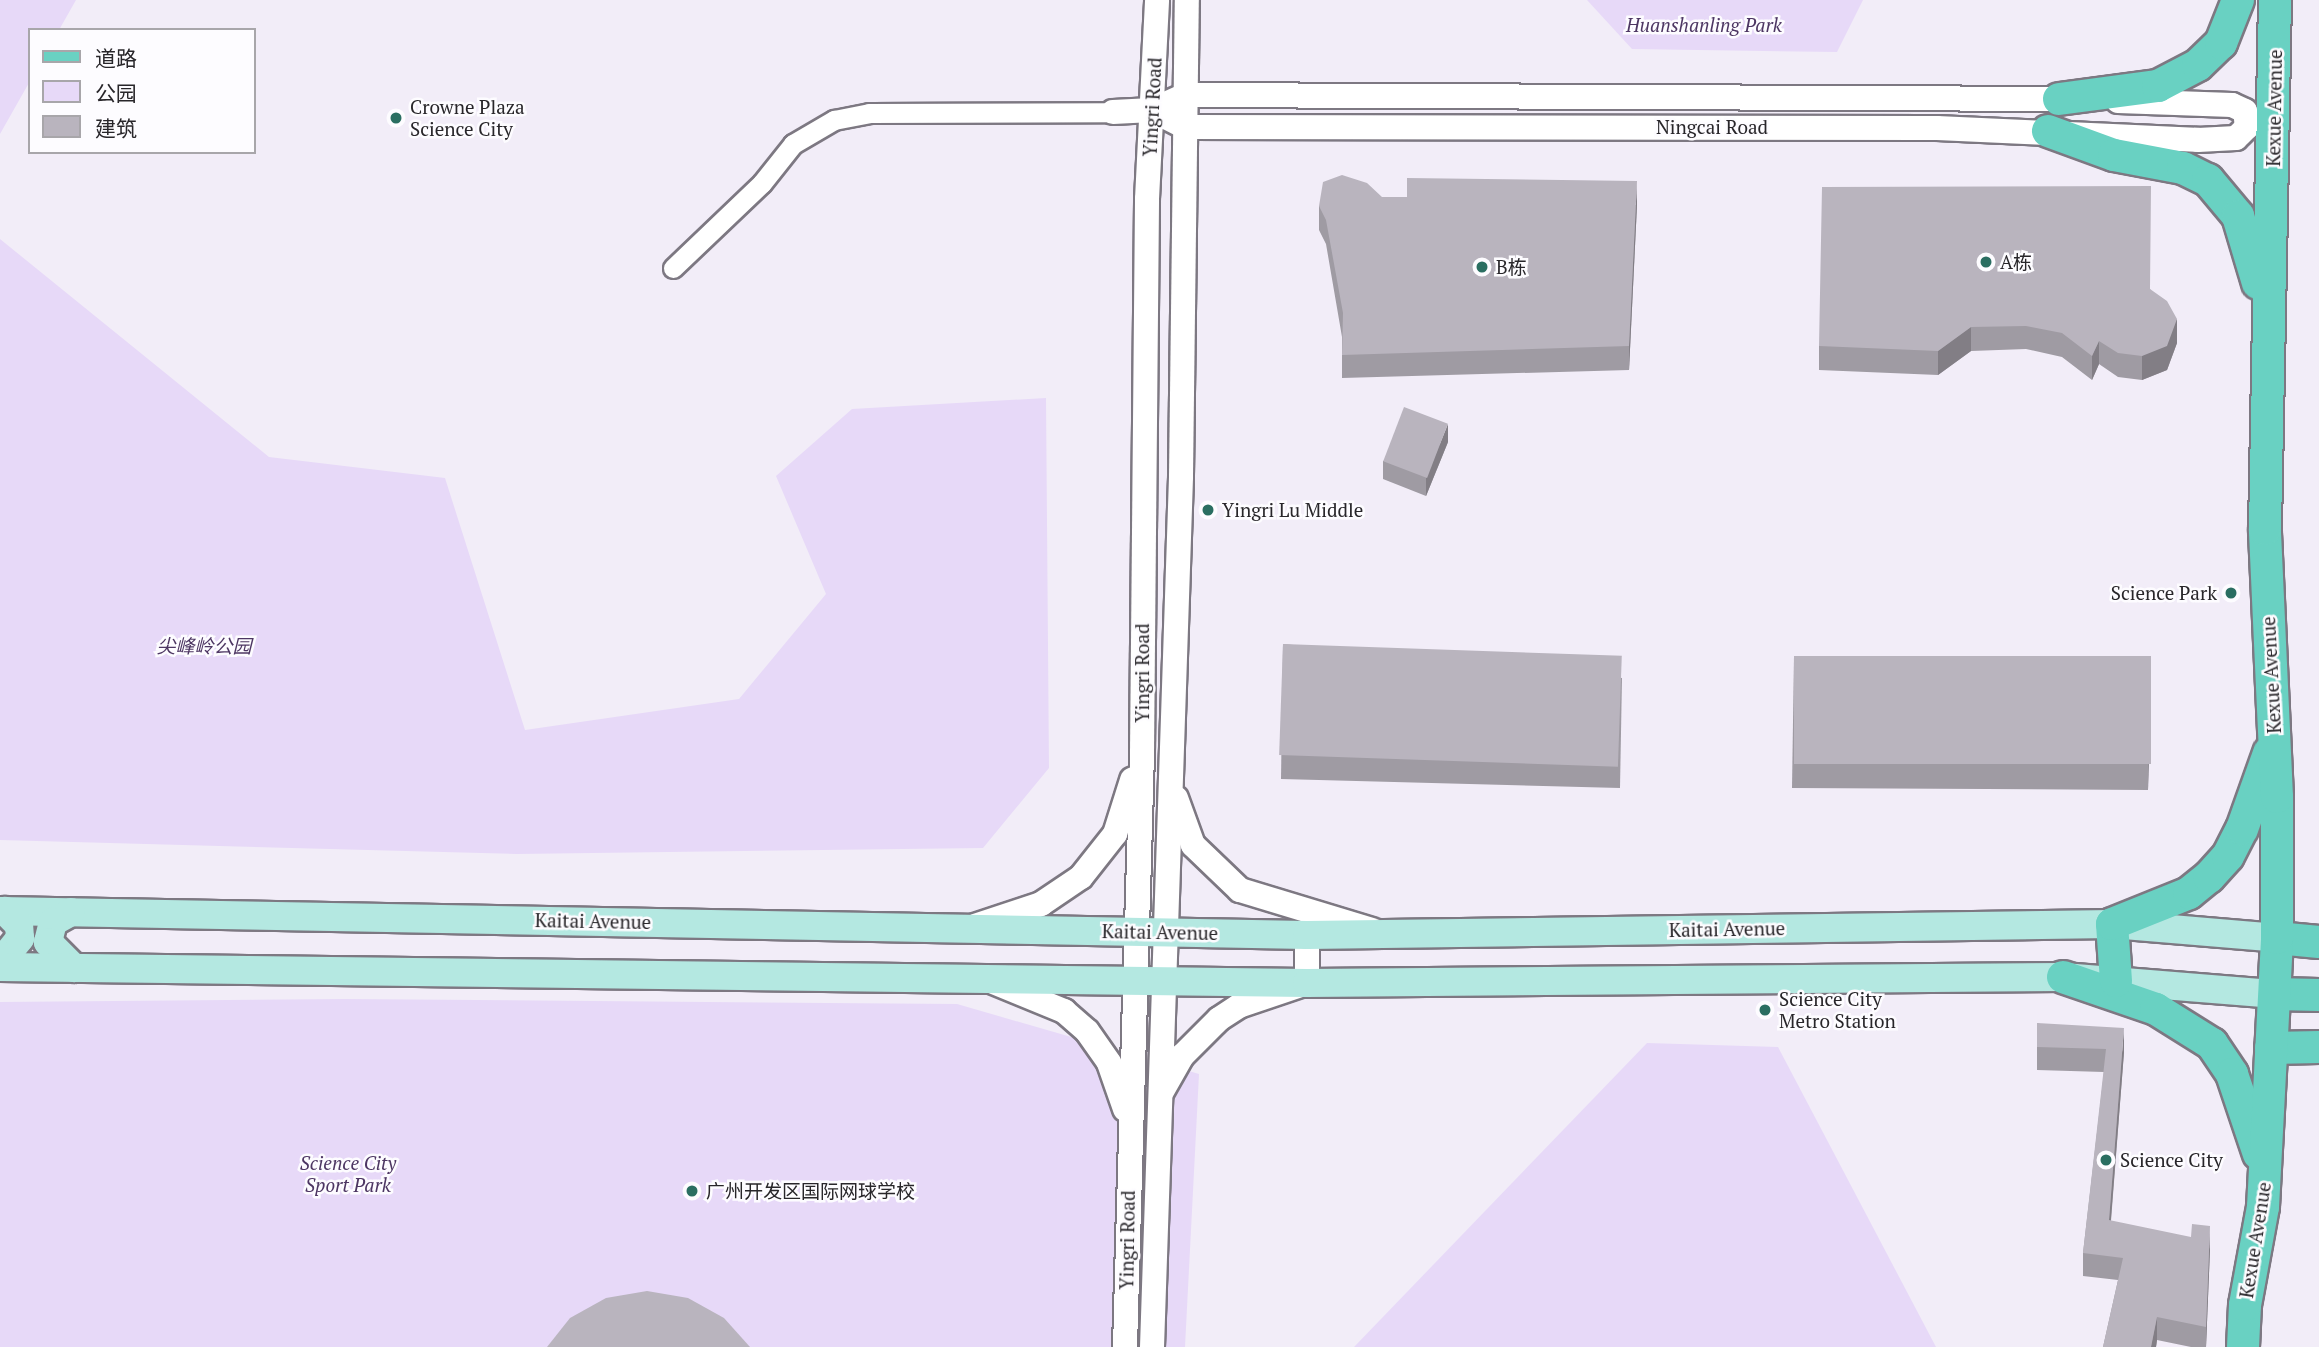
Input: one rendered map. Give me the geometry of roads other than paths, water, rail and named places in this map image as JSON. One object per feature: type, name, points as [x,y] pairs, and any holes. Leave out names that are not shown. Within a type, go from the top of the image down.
[{"type":"main road","points":[[2059,99],[2158,86],[2188,71],[2221,43],[2238,0]]},
{"type":"main road","name":"Kexue Avenue","points":[[2243,1347],[2266,1172],[2277,938],[2274,738],[2265,529],[2275,0]]},
{"type":"main road","points":[[2048,131],[2114,155],[2183,168],[2208,180],[2238,216],[2248,238],[2269,361]]},
{"type":"main road","points":[[2116,981],[2112,924],[2189,893],[2228,856],[2274,738]]},
{"type":"main road","points":[[0,965],[20,938],[19,925],[3,911]]},
{"type":"main road","name":"Kaitai Avenue","points":[[3,911],[1307,935],[2112,924],[2319,942]]},
{"type":"main road","points":[[71,912],[53,922],[48,942],[74,968]]},
{"type":"main road","points":[[0,965],[797,978],[976,976],[1307,983],[2063,977],[2319,995]]},
{"type":"main road","points":[[2063,977],[2156,1009],[2212,1044],[2232,1074],[2266,1172]]},
{"type":"main road","points":[[2271,1048],[2319,1047]]},
{"type":"street","name":"Yingri Road","points":[[1125,1347],[1129,1121],[1142,753],[1152,110],[1157,0]]},
{"type":"street","name":"Yingri Road","points":[[1152,1347],[1171,768],[1187,0]]},
{"type":"street","points":[[673,268],[762,183],[793,144],[834,120],[869,113],[1152,110],[1186,95]]},
{"type":"street","name":"Ningcai Road","points":[[1186,95],[2059,99],[2232,105],[2245,111],[2248,127],[2236,138],[2048,131],[1186,127]]},
{"type":"street","points":[[1152,110],[1186,127]]},
{"type":"street","points":[[972,927],[1041,904],[1093,865],[1115,834],[1142,753]]},
{"type":"street","points":[[1171,768],[1193,845],[1240,890],[1380,933]]},
{"type":"street","points":[[1159,1097],[1182,1056],[1219,1020],[1239,1006],[1307,983],[1307,935]]},
{"type":"street","points":[[976,976],[1064,1011],[1087,1031],[1109,1063],[1129,1121]]},
{"type":"place","name":"Crowne Plaza Science City","points":[[396,118]]},
{"type":"place","name":"A栋","points":[[1986,262]]},
{"type":"place","name":"B栋","points":[[1482,267]]},
{"type":"place","name":"Yingri Lu Middle","points":[[1208,510]]},
{"type":"place","name":"Science Park","points":[[2231,593]]},
{"type":"place","name":"Science City Metro Station","points":[[1765,1010]]},
{"type":"place","name":"Science City","points":[[2106,1160]]},
{"type":"place","name":"广州开发区国际网球学校","points":[[692,1191]]},
{"type":"park label","name":"Huanshanling Park","points":[[1704,25]]},
{"type":"park label","name":"尖峰岭公园","points":[[204,646]]},
{"type":"park label","name":"Science City Sport Park","points":[[348,1174]]}]
